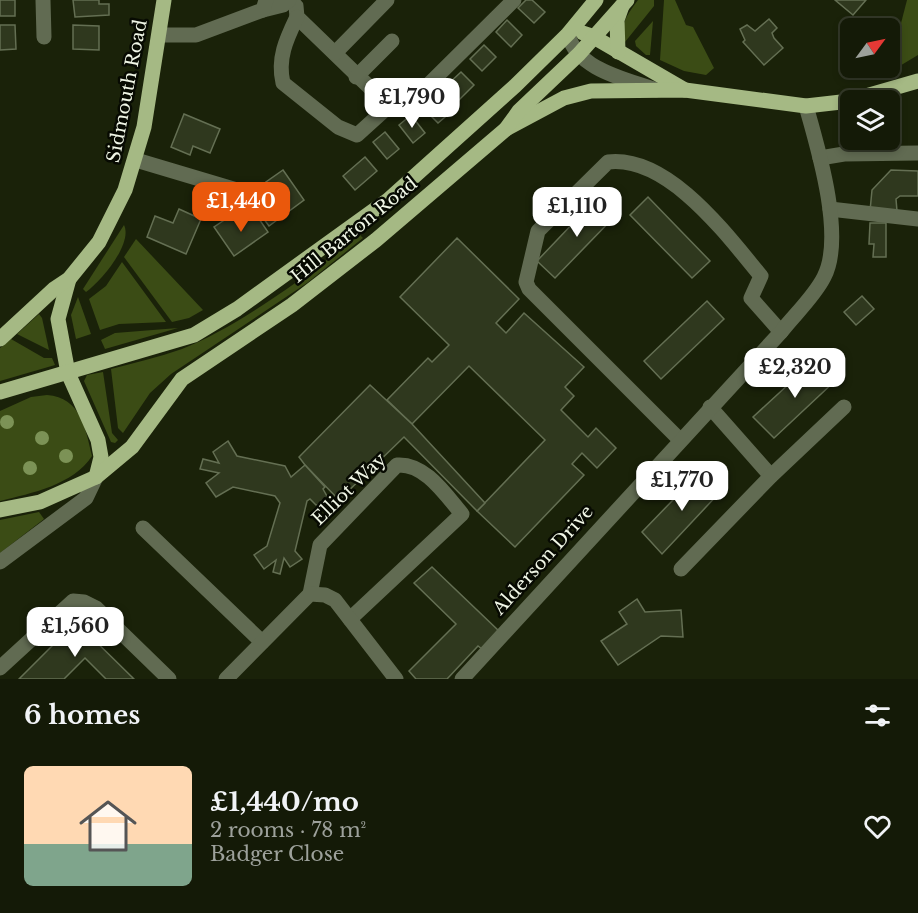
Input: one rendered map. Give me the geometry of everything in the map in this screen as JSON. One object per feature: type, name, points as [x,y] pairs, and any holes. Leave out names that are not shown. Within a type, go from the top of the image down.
[{"type":"main road","name":"Sidmouth Road","points":[[0,339],[54,289],[69,279],[99,243],[125,190],[136,160],[160,36],[164,0]]},
{"type":"main road","name":"Hill Barton Road","points":[[0,392],[194,335],[237,309],[388,200],[459,138],[568,34],[596,0]]},
{"type":"main road","name":"Hill Barton Road","points":[[0,510],[40,502],[96,477],[132,447],[182,379],[292,305],[367,248],[506,129],[519,111],[579,54],[592,36],[625,2]]},
{"type":"main road","points":[[618,52],[617,20],[625,2]]},
{"type":"main road","points":[[568,34],[592,36],[685,90]]},
{"type":"main road","points":[[888,90],[918,81]]},
{"type":"main road","points":[[506,129],[564,98],[591,91],[685,90],[806,106],[840,102]]},
{"type":"main road","name":"Sidmouth Road","points":[[69,279],[58,319],[68,373],[98,440],[101,457],[96,477]]},
{"type":"street","points":[[43,0],[44,37]]},
{"type":"street","points":[[335,53],[387,0]]},
{"type":"street","points":[[295,5],[281,61],[283,82],[296,95],[338,127],[357,135],[389,106],[409,101],[418,95],[514,0]]},
{"type":"street","points":[[160,36],[196,35],[265,5],[295,5]]},
{"type":"street","points":[[295,5],[356,77],[389,106]]},
{"type":"street","points":[[568,34],[573,48],[596,67],[656,90]]},
{"type":"street","points":[[356,77],[392,41]]},
{"type":"street","name":"Alderson Drive","points":[[462,679],[781,332],[824,278],[832,252],[830,209],[820,158],[806,106]]},
{"type":"street","points":[[820,158],[844,154],[918,153]]},
{"type":"street","points":[[136,160],[240,190]]},
{"type":"street","points":[[680,440],[529,289],[526,282],[538,231],[549,219],[608,162],[622,160],[642,165],[661,174],[723,232],[761,276],[751,298],[781,332]]},
{"type":"street","points":[[830,209],[918,219]]},
{"type":"street","points":[[710,407],[771,476]]},
{"type":"street","points":[[681,570],[771,476],[844,407]]},
{"type":"street","name":"Elliot Way","points":[[310,594],[320,545],[397,465],[410,464],[427,476],[462,514],[350,619]]},
{"type":"street","points":[[0,562],[86,498],[96,477]]},
{"type":"street","points":[[143,528],[262,642]]},
{"type":"street","points":[[226,679],[310,594],[325,595],[335,600],[396,679]]},
{"type":"street","points":[[0,668],[73,601],[84,602],[96,608],[169,679]]},
{"type":"green space","points":[[638,0],[654,0],[654,6],[625,42],[624,24]]},
{"type":"green space","points":[[664,0],[675,0],[686,25],[693,27],[714,68],[706,75],[684,71],[660,60]]},
{"type":"green space","points":[[907,0],[918,0],[918,55],[900,66],[900,27]]},
{"type":"green space","points":[[653,21],[650,55],[646,55],[636,46],[635,41]]},
{"type":"green space","points":[[124,225],[126,233],[120,252],[100,280],[86,292],[83,289]]},
{"type":"green space","points":[[360,235],[363,238],[307,283],[171,374],[150,393],[123,433],[118,428],[111,369],[182,349],[227,327],[274,298]]},
{"type":"green space","points":[[136,239],[203,310],[189,318],[172,322],[124,257]]},
{"type":"green space","points":[[122,262],[166,322],[119,324],[100,330],[89,299],[106,286]]},
{"type":"green space","points":[[78,297],[91,334],[76,339],[71,315]]},
{"type":"green space","points":[[39,314],[42,318],[49,350],[17,334]]},
{"type":"green space","points":[[178,328],[105,349],[101,340],[115,333]]},
{"type":"green space","points":[[11,339],[44,358],[52,358],[55,365],[0,381],[0,348]]},
{"type":"green space","points":[[103,372],[112,433],[118,440],[115,443],[111,442],[84,381],[87,375]]},
{"type":"green space","points":[[47,395],[67,402],[80,416],[92,456],[84,466],[63,481],[38,491],[0,501],[0,411],[31,397]]},
{"type":"green space","points":[[39,512],[44,519],[0,553],[0,520]]},
{"type":"building","points":[[0,0],[15,0],[15,16],[0,16]]},
{"type":"building","points":[[73,0],[99,0],[99,4],[109,4],[109,15],[75,17]]},
{"type":"building","points":[[526,0],[532,0],[545,12],[534,23],[518,8]]},
{"type":"building","points":[[835,0],[866,0],[853,15]]},
{"type":"building","points":[[769,19],[777,28],[772,33],[774,38],[783,48],[764,65],[743,42],[745,40],[740,29],[747,25],[755,31]]},
{"type":"building","points":[[507,20],[522,35],[511,47],[496,32]]},
{"type":"building","points":[[0,25],[15,25],[16,49],[0,50]]},
{"type":"building","points":[[73,25],[99,26],[99,50],[73,49]]},
{"type":"building","points":[[484,45],[496,57],[482,71],[470,59]]},
{"type":"building","points":[[461,72],[474,85],[459,100],[446,86]]},
{"type":"building","points":[[436,95],[451,112],[438,123],[422,107]]},
{"type":"building","points":[[184,114],[220,129],[210,153],[193,146],[190,155],[171,147]]},
{"type":"building","points":[[411,115],[425,133],[413,143],[399,125]]},
{"type":"building","points":[[385,132],[399,149],[387,159],[373,142]]},
{"type":"building","points":[[365,157],[377,171],[355,190],[343,176]]},
{"type":"building","points":[[283,170],[304,200],[269,226],[255,207],[274,193],[266,182]]},
{"type":"building","points":[[891,170],[918,171],[918,196],[900,196],[896,199],[897,211],[870,211],[872,190]]},
{"type":"building","points":[[598,197],[616,215],[555,278],[537,261]]},
{"type":"building","points":[[648,197],[710,261],[692,278],[630,215]]},
{"type":"building","points":[[179,209],[201,219],[186,254],[147,237],[155,216],[173,223]]},
{"type":"building","points":[[255,213],[268,232],[234,256],[214,227],[232,215],[238,224]]},
{"type":"building","points":[[870,223],[886,223],[886,257],[873,257],[874,244],[869,244]]},
{"type":"building","points":[[457,238],[519,299],[496,323],[506,333],[524,313],[584,367],[565,387],[574,396],[561,410],[588,437],[596,428],[616,448],[597,468],[582,453],[572,464],[584,475],[515,547],[477,511],[545,440],[469,366],[412,424],[387,400],[428,358],[432,362],[449,345],[400,297]]},
{"type":"building","points":[[862,296],[874,309],[856,325],[844,312]]},
{"type":"building","points":[[707,301],[724,319],[661,379],[644,361]]},
{"type":"building","points":[[816,359],[836,380],[774,438],[753,417]]},
{"type":"building","points":[[370,385],[412,424],[485,503],[477,511],[404,437],[339,500],[305,465],[299,457]]},
{"type":"building","points":[[228,441],[237,456],[285,466],[291,477],[305,465],[325,487],[323,489],[328,498],[324,504],[316,505],[310,499],[307,501],[295,551],[302,559],[290,567],[284,558],[280,574],[273,572],[276,560],[264,569],[254,555],[267,546],[280,503],[275,496],[233,487],[216,497],[206,483],[219,473],[200,469],[203,459],[219,463],[213,452]]},
{"type":"building","points":[[702,470],[721,491],[662,554],[642,532]]},
{"type":"building","points":[[432,567],[500,632],[482,649],[478,646],[447,679],[416,679],[409,671],[456,624],[414,583]]},
{"type":"building","points":[[637,599],[645,612],[681,610],[683,637],[661,636],[618,665],[601,641],[627,624],[619,612]]},
{"type":"building","points":[[76,622],[134,679],[106,679],[85,658],[64,679],[19,679]]}]
